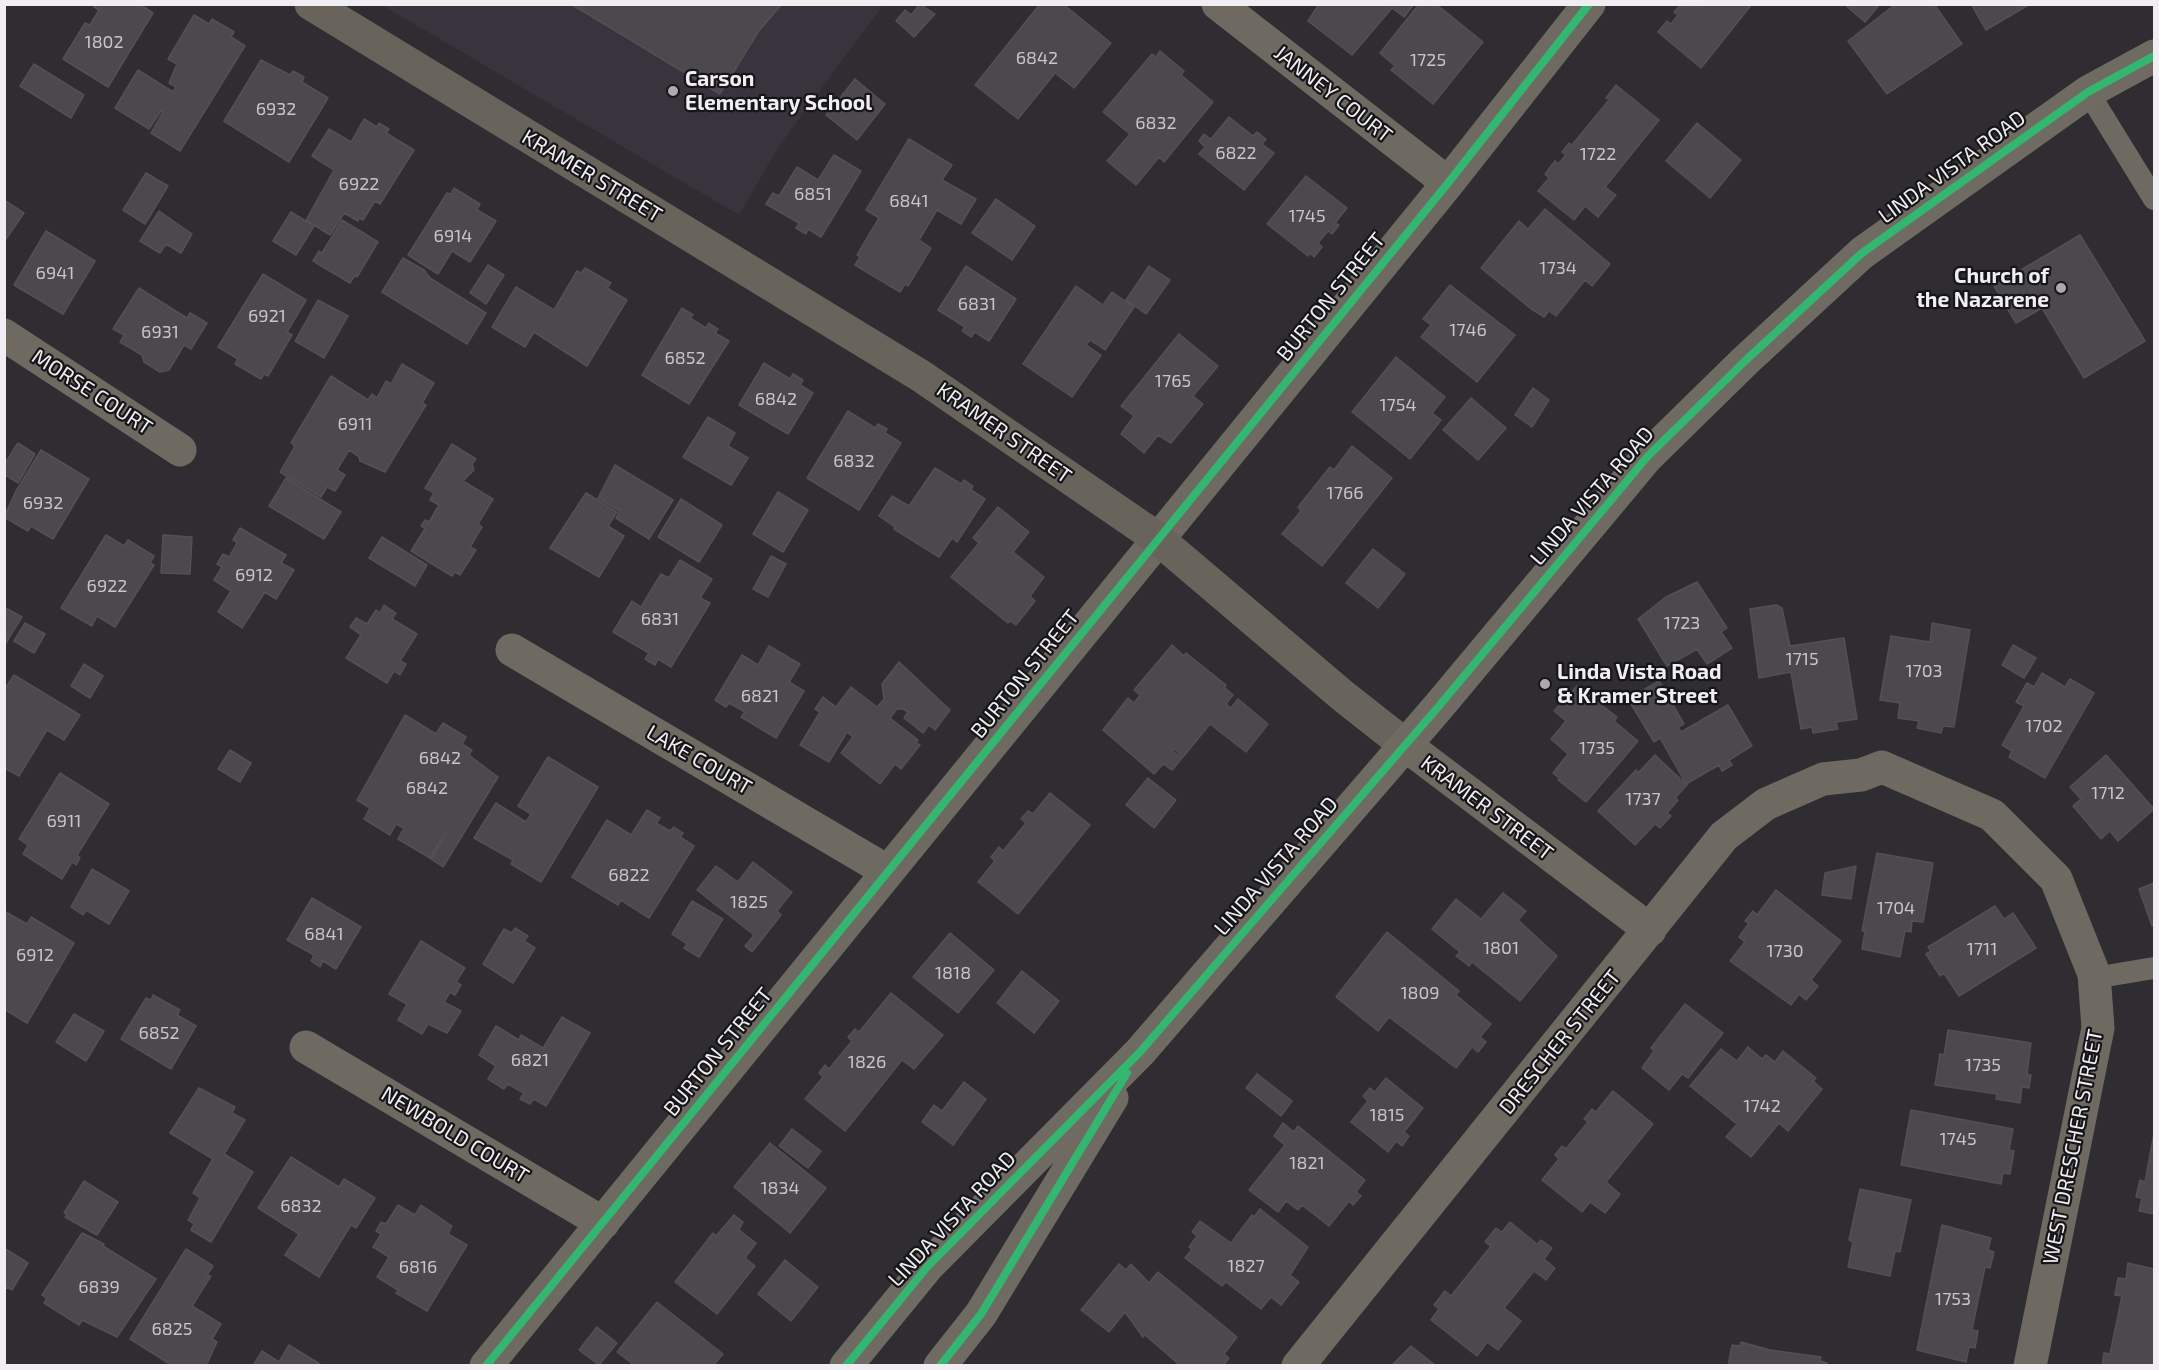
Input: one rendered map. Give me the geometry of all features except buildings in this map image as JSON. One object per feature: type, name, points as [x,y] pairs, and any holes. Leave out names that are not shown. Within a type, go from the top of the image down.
[{"type":"main road","name":"LINDA VISTA ROAD","points":[[846,1365],[927,1267],[1140,1052],[1647,457],[1745,361],[1863,253],[2088,92],[2154,56]]},
{"type":"main road","name":"LINDA VISTA ROAD","points":[[940,1365],[981,1314],[1140,1052]]},
{"type":"street","name":"KRAMER STREET","points":[[311,4],[921,376],[1157,538],[1342,696],[1650,930]]},
{"type":"street","name":"JANNEY COURT","points":[[1218,4],[1448,183]]},
{"type":"street","name":"BURTON STREET","points":[[486,1365],[1448,183],[1589,4]]},
{"type":"street","name":"MORSE COURT","points":[[4,335],[180,450]]},
{"type":"street","name":"LAKE COURT","points":[[512,650],[887,870]]},
{"type":"street","name":"WEST DRESCHER STREET","points":[[1861,775],[1882,767],[1992,815],[2056,879],[2094,978],[2098,1028],[2030,1365]]},
{"type":"street","name":"DRESCHER STREET","points":[[1298,1365],[1724,836],[1766,804],[1823,779],[1861,775]]},
{"type":"street","name":"NEWBOLD COURT","points":[[306,1047],[603,1223]]},
{"type":"lane","points":[[2088,92],[2154,199]]},
{"type":"lane","points":[[2094,978],[2154,968]]},
{"type":"shaded area","name":"Carson Elementary School","points":[[382,5],[883,5],[779,146],[739,215]]},
{"type":"cycle path","points":[[486,1366],[1448,183],[1589,4]]},
{"type":"cycle path","points":[[846,1366],[927,1267],[1140,1052],[1439,706],[1647,457],[1745,361],[1862,253],[2088,92],[2154,56]]},
{"type":"cycle path","points":[[940,1366],[981,1314],[1127,1073]]},
{"type":"place","name":"Carson Elementary School","points":[[673,91]]},
{"type":"place","name":"Church of the Nazarene","points":[[2061,288]]},
{"type":"place","name":"Linda Vista Road & Kramer Street","points":[[1545,684]]}]
